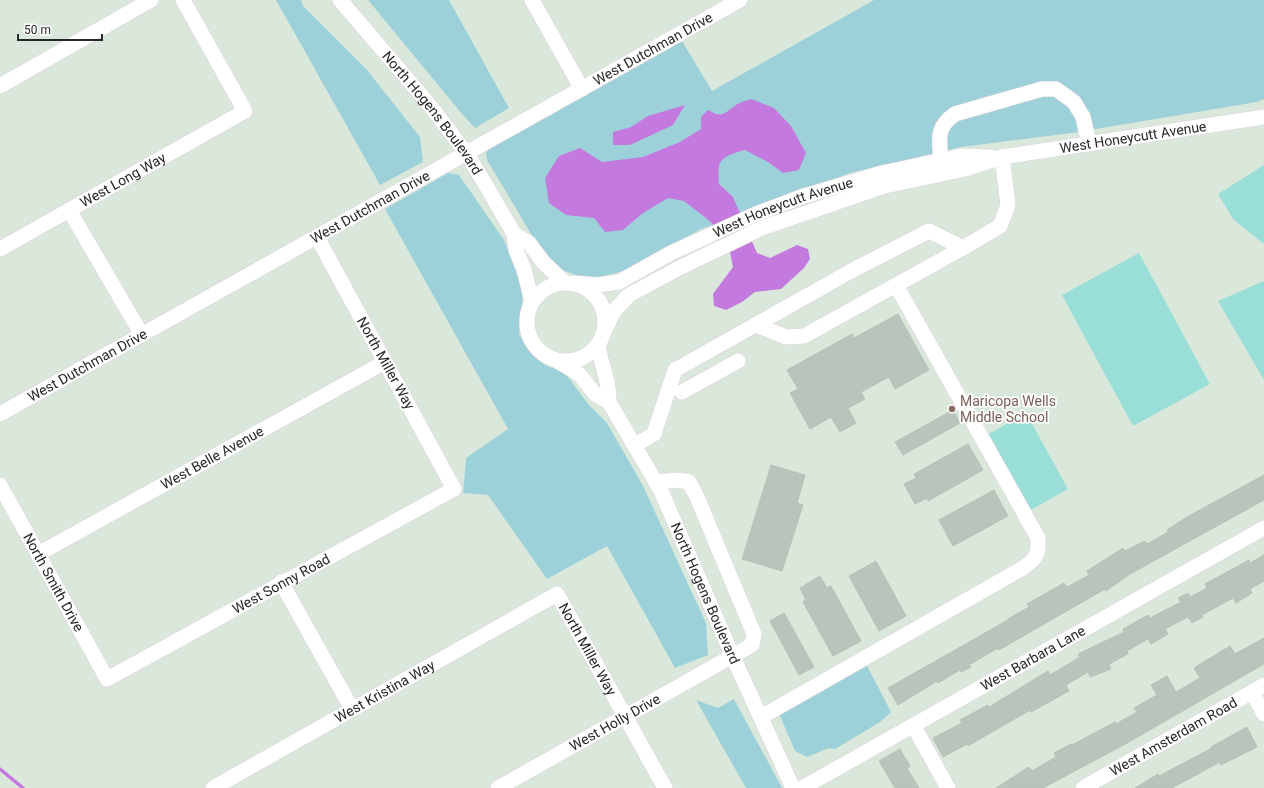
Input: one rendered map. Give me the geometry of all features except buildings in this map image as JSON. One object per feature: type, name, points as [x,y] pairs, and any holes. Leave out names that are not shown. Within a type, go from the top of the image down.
[{"type":"street","points":[[0,86],[152,0]]},
{"type":"street","name":"West Long Way","points":[[0,249],[245,110],[183,0]]},
{"type":"street","name":"North Hogens Boulevard","points":[[340,0],[432,108],[466,153],[514,234],[516,250],[524,269],[532,302]]},
{"type":"street","points":[[532,0],[582,89]]},
{"type":"street","name":"West Dutchman Drive","points":[[0,414],[740,0]]},
{"type":"street","points":[[941,160],[939,136],[942,128],[951,117],[956,114],[1042,89],[1056,89],[1074,102],[1083,117],[1089,144]]},
{"type":"street","name":"West Honeycutt Avenue","points":[[605,330],[614,311],[629,295],[714,250],[762,228],[885,186],[965,169],[1002,157],[1264,117]]},
{"type":"street","name":"West Honeycutt Avenue","points":[[569,283],[598,285],[619,282],[671,253],[756,214],[801,197],[872,176],[961,156],[1002,157]]},
{"type":"street","points":[[756,325],[786,337],[804,336],[1000,226],[1008,205],[1002,157]]},
{"type":"street","points":[[69,210],[142,335]]},
{"type":"street","points":[[635,445],[654,434],[675,370],[853,270],[929,231],[963,248]]},
{"type":"street","name":"North Hogens Boulevard","points":[[514,234],[529,243],[543,262],[569,283]]},
{"type":"street","name":"North Miller Way","points":[[317,236],[454,489]]},
{"type":"street","points":[[569,283],[585,287],[599,300],[605,317],[605,330],[598,345],[591,353],[581,359],[558,361],[542,353],[530,338],[526,326],[527,314],[532,302],[540,292],[551,285],[569,283]]},
{"type":"street","points":[[761,717],[1023,568],[1034,561],[1038,550],[1038,538],[896,285]]},
{"type":"street","name":"North Hogens Boulevard","points":[[598,345],[600,360],[610,389],[609,402]]},
{"type":"street","points":[[682,392],[738,360]]},
{"type":"street","name":"North Hogens Boulevard","points":[[558,361],[579,374],[596,395],[609,402],[656,482],[733,657],[793,788]]},
{"type":"street","name":"West Belle Avenue","points":[[38,554],[386,362]]},
{"type":"street","name":"West Holly Drive","points":[[498,788],[752,645],[754,634],[697,496],[689,482],[678,480],[656,482]]},
{"type":"street","name":"North Smith Drive","points":[[0,485],[108,679]]},
{"type":"street","name":"West Sonny Road","points":[[108,679],[281,582],[454,489]]},
{"type":"street","name":"West Barbara Lane","points":[[802,788],[1264,528]]},
{"type":"street","points":[[281,582],[352,709]]},
{"type":"street","name":"North Miller Way","points":[[557,594],[665,788]]},
{"type":"street","name":"West Kristina Way","points":[[213,788],[557,594]]},
{"type":"street","points":[[1258,689],[1264,714]]},
{"type":"street","name":"West Amsterdam Road","points":[[1083,788],[1258,689]]},
{"type":"street","points":[[913,725],[948,788]]},
{"type":"shaded area","points":[[276,0],[301,0],[303,6],[367,70],[420,137],[423,162],[380,185]]},
{"type":"shaded area","points":[[368,0],[449,0],[509,108],[475,128]]},
{"type":"shaded area","points":[[874,0],[1264,0],[1264,99],[1257,102],[1072,133],[961,147],[850,173],[699,230],[625,271],[594,278],[581,277],[562,270],[543,254],[487,160],[486,153],[493,144],[682,41],[712,91]]},
{"type":"shaded area","points":[[751,99],[774,108],[791,126],[806,153],[799,170],[783,173],[768,162],[745,150],[726,157],[722,160],[719,169],[719,184],[733,197],[757,253],[770,258],[797,245],[808,249],[810,259],[804,268],[781,289],[755,292],[742,302],[726,310],[714,306],[713,294],[733,267],[730,252],[711,222],[684,201],[668,198],[643,213],[623,230],[605,232],[594,218],[566,215],[549,203],[545,178],[559,156],[580,148],[602,162],[643,157],[680,142],[701,129],[701,117],[708,110],[713,113],[723,114],[741,102]]},
{"type":"shaded area","points":[[685,105],[673,125],[630,145],[613,145],[613,132],[631,127],[648,116]]},
{"type":"shaded area","points":[[1264,165],[1264,244],[1233,219],[1218,194]]},
{"type":"shaded area","points":[[448,173],[459,175],[504,240],[523,291],[519,335],[545,365],[565,373],[588,404],[607,423],[643,486],[706,623],[708,655],[675,668],[607,546],[547,579],[488,495],[463,493],[466,458],[508,429],[385,209]]},
{"type":"shaded area","points":[[1139,253],[1210,384],[1133,426],[1062,295]]},
{"type":"shaded area","points":[[1264,281],[1264,380],[1218,301]]},
{"type":"shaded area","points":[[1026,413],[1068,489],[1027,512],[985,436]]},
{"type":"shaded area","points":[[866,664],[891,712],[880,722],[835,749],[829,748],[807,757],[795,751],[778,711]]},
{"type":"shaded area","points":[[734,699],[782,788],[746,788],[696,700],[718,708]]},
{"type":"waterway","points":[[0,769],[23,788]]},
{"type":"place","name":"Maricopa Wells Middle School","points":[[952,409]]}]
